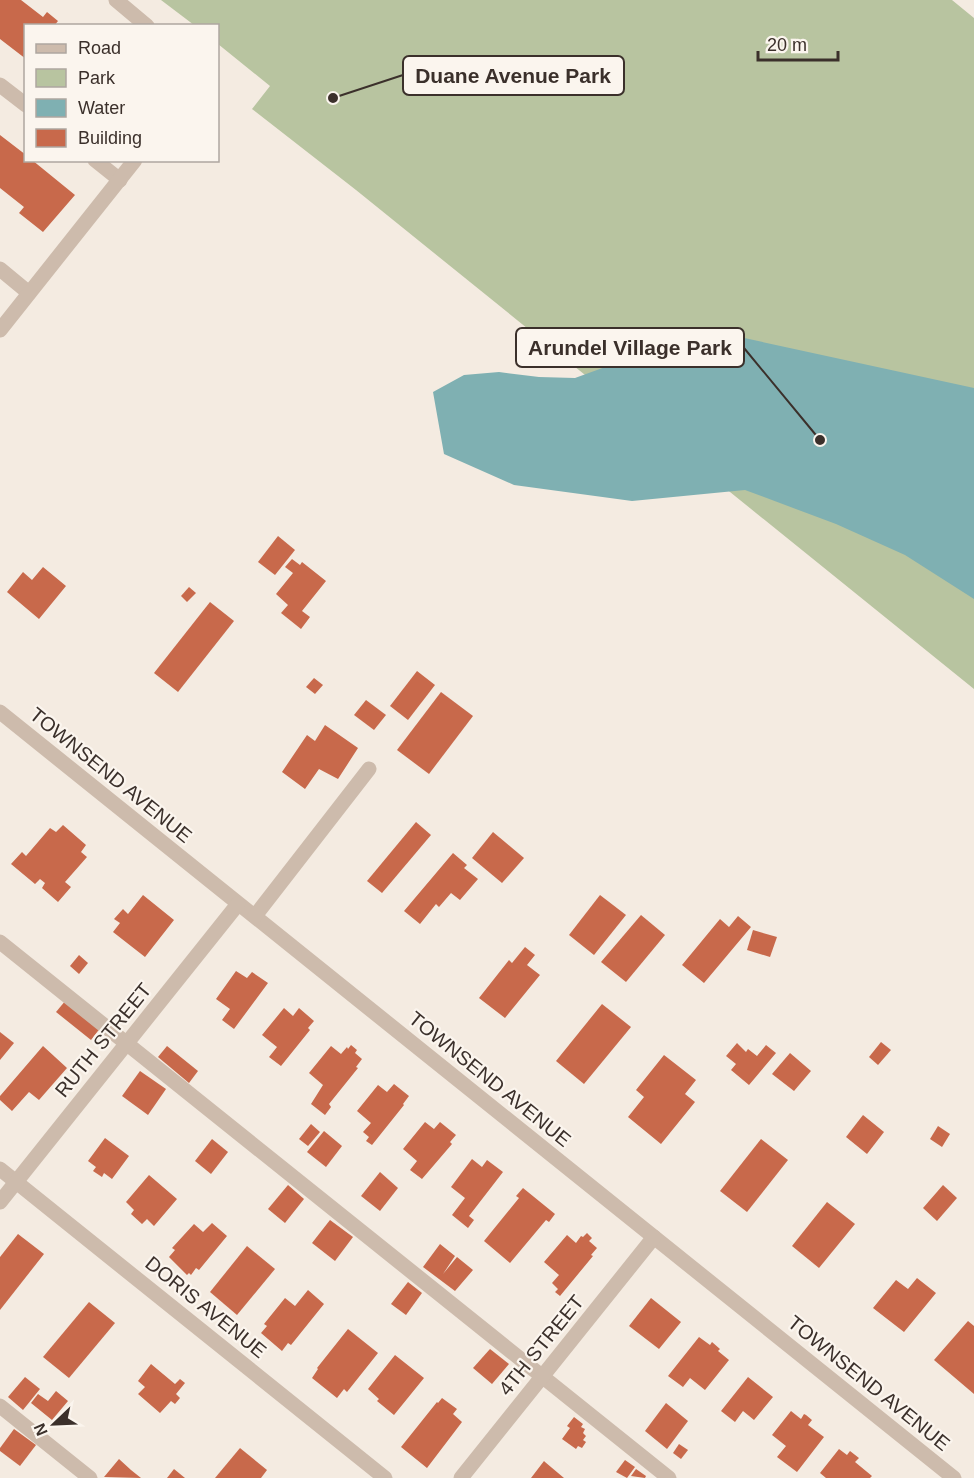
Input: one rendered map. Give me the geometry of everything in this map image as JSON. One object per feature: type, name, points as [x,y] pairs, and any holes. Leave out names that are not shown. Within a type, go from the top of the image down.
[{"type":"street","points":[[116,0],[145,24]]},
{"type":"street","points":[[0,85],[24,103]]},
{"type":"street","points":[[98,162],[120,180]]},
{"type":"street","points":[[0,330],[134,162]]},
{"type":"street","points":[[0,269],[29,293]]},
{"type":"street","name":"TOWNSEND AVENUE","points":[[0,712],[954,1478]]},
{"type":"street","points":[[255,916],[369,769]]},
{"type":"street","name":"RUTH STREET","points":[[0,1202],[238,904]]},
{"type":"street","points":[[0,942],[669,1478]]},
{"type":"street","name":"DORIS AVENUE","points":[[0,1169],[385,1478]]},
{"type":"street","name":"4TH STREET","points":[[461,1478],[654,1237]]},
{"type":"street","points":[[0,1406],[90,1478]]},
{"type":"green space","points":[[161,0],[952,0],[974,18],[974,689],[356,190],[252,109],[270,86],[219,45],[219,24],[193,24]]},
{"type":"water","points":[[698,328],[974,388],[974,599],[905,555],[836,524],[745,490],[632,501],[514,485],[444,454],[433,392],[464,375],[499,372],[539,377],[575,378]]},
{"type":"building","points":[[0,0],[21,0],[43,17],[47,12],[58,21],[56,24],[24,24],[24,57],[0,39]]},
{"type":"building","points":[[0,135],[24,153],[24,162],[34,162],[75,195],[43,232],[19,213],[24,207],[0,188]]},
{"type":"building","points":[[278,536],[295,550],[275,575],[258,562]]},
{"type":"building","points":[[292,559],[300,565],[302,562],[326,581],[302,611],[310,617],[301,629],[281,613],[288,605],[276,594],[293,573],[285,567]]},
{"type":"building","points":[[43,567],[66,586],[39,619],[7,592],[23,572],[32,580]]},
{"type":"building","points":[[189,587],[196,593],[187,602],[181,596]]},
{"type":"building","points":[[210,602],[234,621],[178,692],[154,673]]},
{"type":"building","points":[[417,671],[435,685],[408,720],[390,706]]},
{"type":"building","points":[[314,678],[323,685],[315,694],[306,687]]},
{"type":"building","points":[[441,692],[473,716],[429,774],[397,750]]},
{"type":"building","points":[[366,700],[386,715],[374,730],[354,715]]},
{"type":"building","points":[[325,725],[358,748],[338,779],[319,769],[305,789],[282,772],[307,735],[315,741]]},
{"type":"building","points":[[416,822],[431,835],[382,893],[367,881]]},
{"type":"building","points":[[63,825],[86,845],[81,852],[87,857],[65,882],[71,887],[58,902],[42,888],[45,883],[40,879],[35,884],[11,864],[22,852],[26,856],[50,828],[56,832]]},
{"type":"building","points":[[493,832],[524,858],[502,883],[472,858]]},
{"type":"building","points":[[453,853],[467,865],[464,868],[478,879],[460,900],[451,893],[439,907],[436,904],[420,924],[404,911]]},
{"type":"building","points":[[143,895],[174,920],[145,957],[113,932],[120,923],[114,919],[123,909],[128,914]]},
{"type":"building","points":[[600,895],[626,915],[594,955],[569,935]]},
{"type":"building","points":[[641,915],[665,935],[626,982],[601,962]]},
{"type":"building","points":[[738,916],[751,927],[704,983],[682,965],[720,919],[729,927]]},
{"type":"building","points":[[753,930],[777,937],[770,957],[747,950]]},
{"type":"building","points":[[525,947],[535,955],[527,965],[540,975],[505,1018],[479,998],[509,960],[512,963]]},
{"type":"building","points":[[79,955],[88,963],[79,974],[70,966]]},
{"type":"building","points":[[236,971],[247,978],[252,972],[268,983],[234,1029],[222,1020],[230,1009],[216,999]]},
{"type":"building","points":[[66,1000],[101,1027],[91,1040],[56,1012]]},
{"type":"building","points":[[602,1004],[631,1027],[584,1084],[556,1061]]},
{"type":"building","points":[[284,1008],[293,1016],[299,1008],[314,1021],[308,1028],[310,1030],[281,1066],[269,1057],[277,1047],[262,1035]]},
{"type":"building","points":[[0,1032],[14,1043],[0,1060]]},
{"type":"building","points":[[881,1042],[891,1050],[878,1065],[869,1057]]},
{"type":"building","points":[[737,1043],[746,1052],[748,1049],[757,1056],[766,1045],[776,1053],[749,1085],[731,1070],[736,1064],[726,1056]]},
{"type":"building","points":[[351,1045],[362,1059],[356,1067],[358,1068],[329,1104],[331,1107],[325,1115],[311,1104],[323,1085],[309,1073],[331,1046],[341,1054]]},
{"type":"building","points":[[43,1046],[67,1068],[39,1100],[29,1092],[12,1111],[0,1100],[0,1096]]},
{"type":"building","points":[[167,1046],[198,1071],[189,1083],[158,1057]]},
{"type":"building","points":[[790,1053],[811,1071],[794,1091],[772,1074]]},
{"type":"building","points":[[664,1055],[696,1080],[685,1094],[695,1102],[661,1144],[628,1117],[644,1097],[636,1090]]},
{"type":"building","points":[[140,1071],[166,1089],[148,1115],[122,1096]]},
{"type":"building","points":[[394,1084],[409,1096],[372,1145],[366,1141],[369,1137],[363,1132],[371,1123],[357,1111],[378,1085],[387,1092]]},
{"type":"building","points":[[863,1115],[884,1132],[867,1154],[846,1137]]},
{"type":"building","points":[[425,1122],[434,1129],[440,1122],[456,1135],[450,1142],[452,1144],[422,1179],[410,1170],[417,1161],[403,1149]]},
{"type":"building","points":[[311,1124],[320,1132],[308,1146],[299,1139]]},
{"type":"building","points":[[938,1126],[950,1134],[942,1147],[930,1139]]},
{"type":"building","points":[[324,1131],[342,1146],[326,1167],[307,1152]]},
{"type":"building","points":[[105,1138],[129,1156],[112,1179],[104,1173],[102,1177],[93,1171],[96,1167],[88,1161]]},
{"type":"building","points":[[212,1139],[228,1152],[211,1174],[195,1161]]},
{"type":"building","points":[[761,1139],[788,1160],[747,1212],[720,1191]]},
{"type":"building","points":[[472,1159],[482,1167],[487,1160],[503,1172],[469,1216],[474,1220],[468,1228],[452,1215],[465,1198],[451,1187]]},
{"type":"building","points":[[380,1172],[398,1188],[380,1211],[361,1196]]},
{"type":"building","points":[[149,1175],[177,1199],[154,1226],[147,1219],[142,1224],[131,1214],[134,1210],[126,1202]]},
{"type":"building","points":[[288,1185],[304,1199],[285,1223],[268,1209]]},
{"type":"building","points":[[943,1185],[957,1198],[937,1221],[923,1208]]},
{"type":"building","points":[[523,1188],[555,1214],[549,1222],[546,1220],[510,1263],[484,1241],[519,1198],[516,1196]]},
{"type":"building","points":[[827,1202],[855,1224],[819,1268],[792,1246]]},
{"type":"building","points":[[330,1220],[353,1237],[335,1261],[312,1243]]},
{"type":"building","points":[[212,1223],[227,1236],[199,1270],[196,1268],[191,1275],[189,1273],[187,1275],[169,1257],[175,1250],[172,1248],[194,1224],[203,1232]]},
{"type":"building","points":[[587,1233],[592,1238],[589,1241],[597,1248],[560,1296],[555,1292],[558,1289],[552,1283],[559,1275],[544,1262],[567,1235],[576,1243],[581,1236]]},
{"type":"building","points":[[18,1234],[44,1254],[0,1310],[0,1257]]},
{"type":"building","points":[[440,1244],[455,1256],[443,1274],[457,1257],[473,1270],[455,1291],[423,1267]]},
{"type":"building","points":[[247,1246],[275,1269],[237,1315],[210,1292]]},
{"type":"building","points":[[917,1278],[936,1293],[904,1332],[873,1308],[896,1280],[908,1289]]},
{"type":"building","points":[[408,1282],[422,1293],[406,1315],[391,1304]]},
{"type":"building","points":[[308,1290],[324,1304],[291,1345],[288,1343],[282,1351],[261,1333],[267,1326],[264,1324],[285,1298],[295,1306]]},
{"type":"building","points":[[651,1298],[681,1322],[659,1349],[629,1326]]},
{"type":"building","points":[[89,1302],[115,1323],[69,1378],[43,1357]]},
{"type":"building","points":[[968,1321],[974,1326],[974,1394],[934,1360]]},
{"type":"building","points":[[348,1329],[378,1353],[347,1392],[344,1389],[337,1398],[312,1378],[317,1368]]},
{"type":"building","points":[[699,1337],[710,1345],[712,1342],[720,1349],[718,1351],[729,1360],[705,1390],[690,1378],[683,1387],[668,1376]]},
{"type":"building","points":[[490,1349],[509,1364],[492,1384],[473,1368]]},
{"type":"building","points":[[395,1355],[424,1378],[394,1415],[377,1401],[379,1399],[368,1389]]},
{"type":"building","points":[[151,1364],[175,1384],[180,1379],[185,1383],[176,1394],[180,1398],[175,1404],[171,1401],[160,1413],[138,1394],[145,1387],[138,1381]]},
{"type":"building","points":[[25,1377],[40,1389],[23,1410],[8,1397]]},
{"type":"building","points":[[748,1377],[773,1397],[754,1420],[743,1411],[735,1422],[721,1411]]},
{"type":"building","points":[[56,1391],[68,1401],[52,1420],[31,1403],[38,1394],[48,1401]]},
{"type":"building","points":[[442,1398],[457,1409],[453,1414],[462,1422],[427,1468],[401,1447]]},
{"type":"building","points":[[666,1403],[688,1421],[667,1449],[645,1431]]},
{"type":"building","points":[[791,1411],[801,1419],[804,1414],[806,1415],[812,1420],[808,1425],[824,1437],[797,1472],[777,1457],[786,1446],[772,1435]]},
{"type":"building","points":[[574,1417],[583,1424],[581,1427],[585,1429],[583,1433],[586,1436],[583,1440],[586,1442],[582,1448],[578,1446],[576,1449],[562,1439],[570,1428],[567,1426]]},
{"type":"building","points":[[14,1429],[36,1445],[20,1466],[0,1451]]},
{"type":"building","points":[[679,1444],[688,1450],[681,1459],[673,1453]]},
{"type":"building","points":[[240,1448],[267,1470],[261,1478],[215,1478]]},
{"type":"building","points":[[839,1449],[847,1455],[850,1451],[859,1458],[855,1462],[872,1476],[870,1478],[826,1478],[820,1473]]},
{"type":"building","points":[[119,1459],[131,1470],[141,1478],[104,1477]]},
{"type":"building","points":[[625,1460],[635,1467],[627,1478],[616,1472]]},
{"type":"building","points":[[545,1462],[564,1478],[531,1478]]},
{"type":"building","points":[[174,1469],[185,1478],[167,1478]]},
{"type":"building","points":[[636,1469],[646,1476],[645,1478],[631,1476]]},
{"type":"place","name":"Duane Avenue Park","points":[[333,98]]},
{"type":"place","name":"Arundel Village Park","points":[[820,440]]}]
